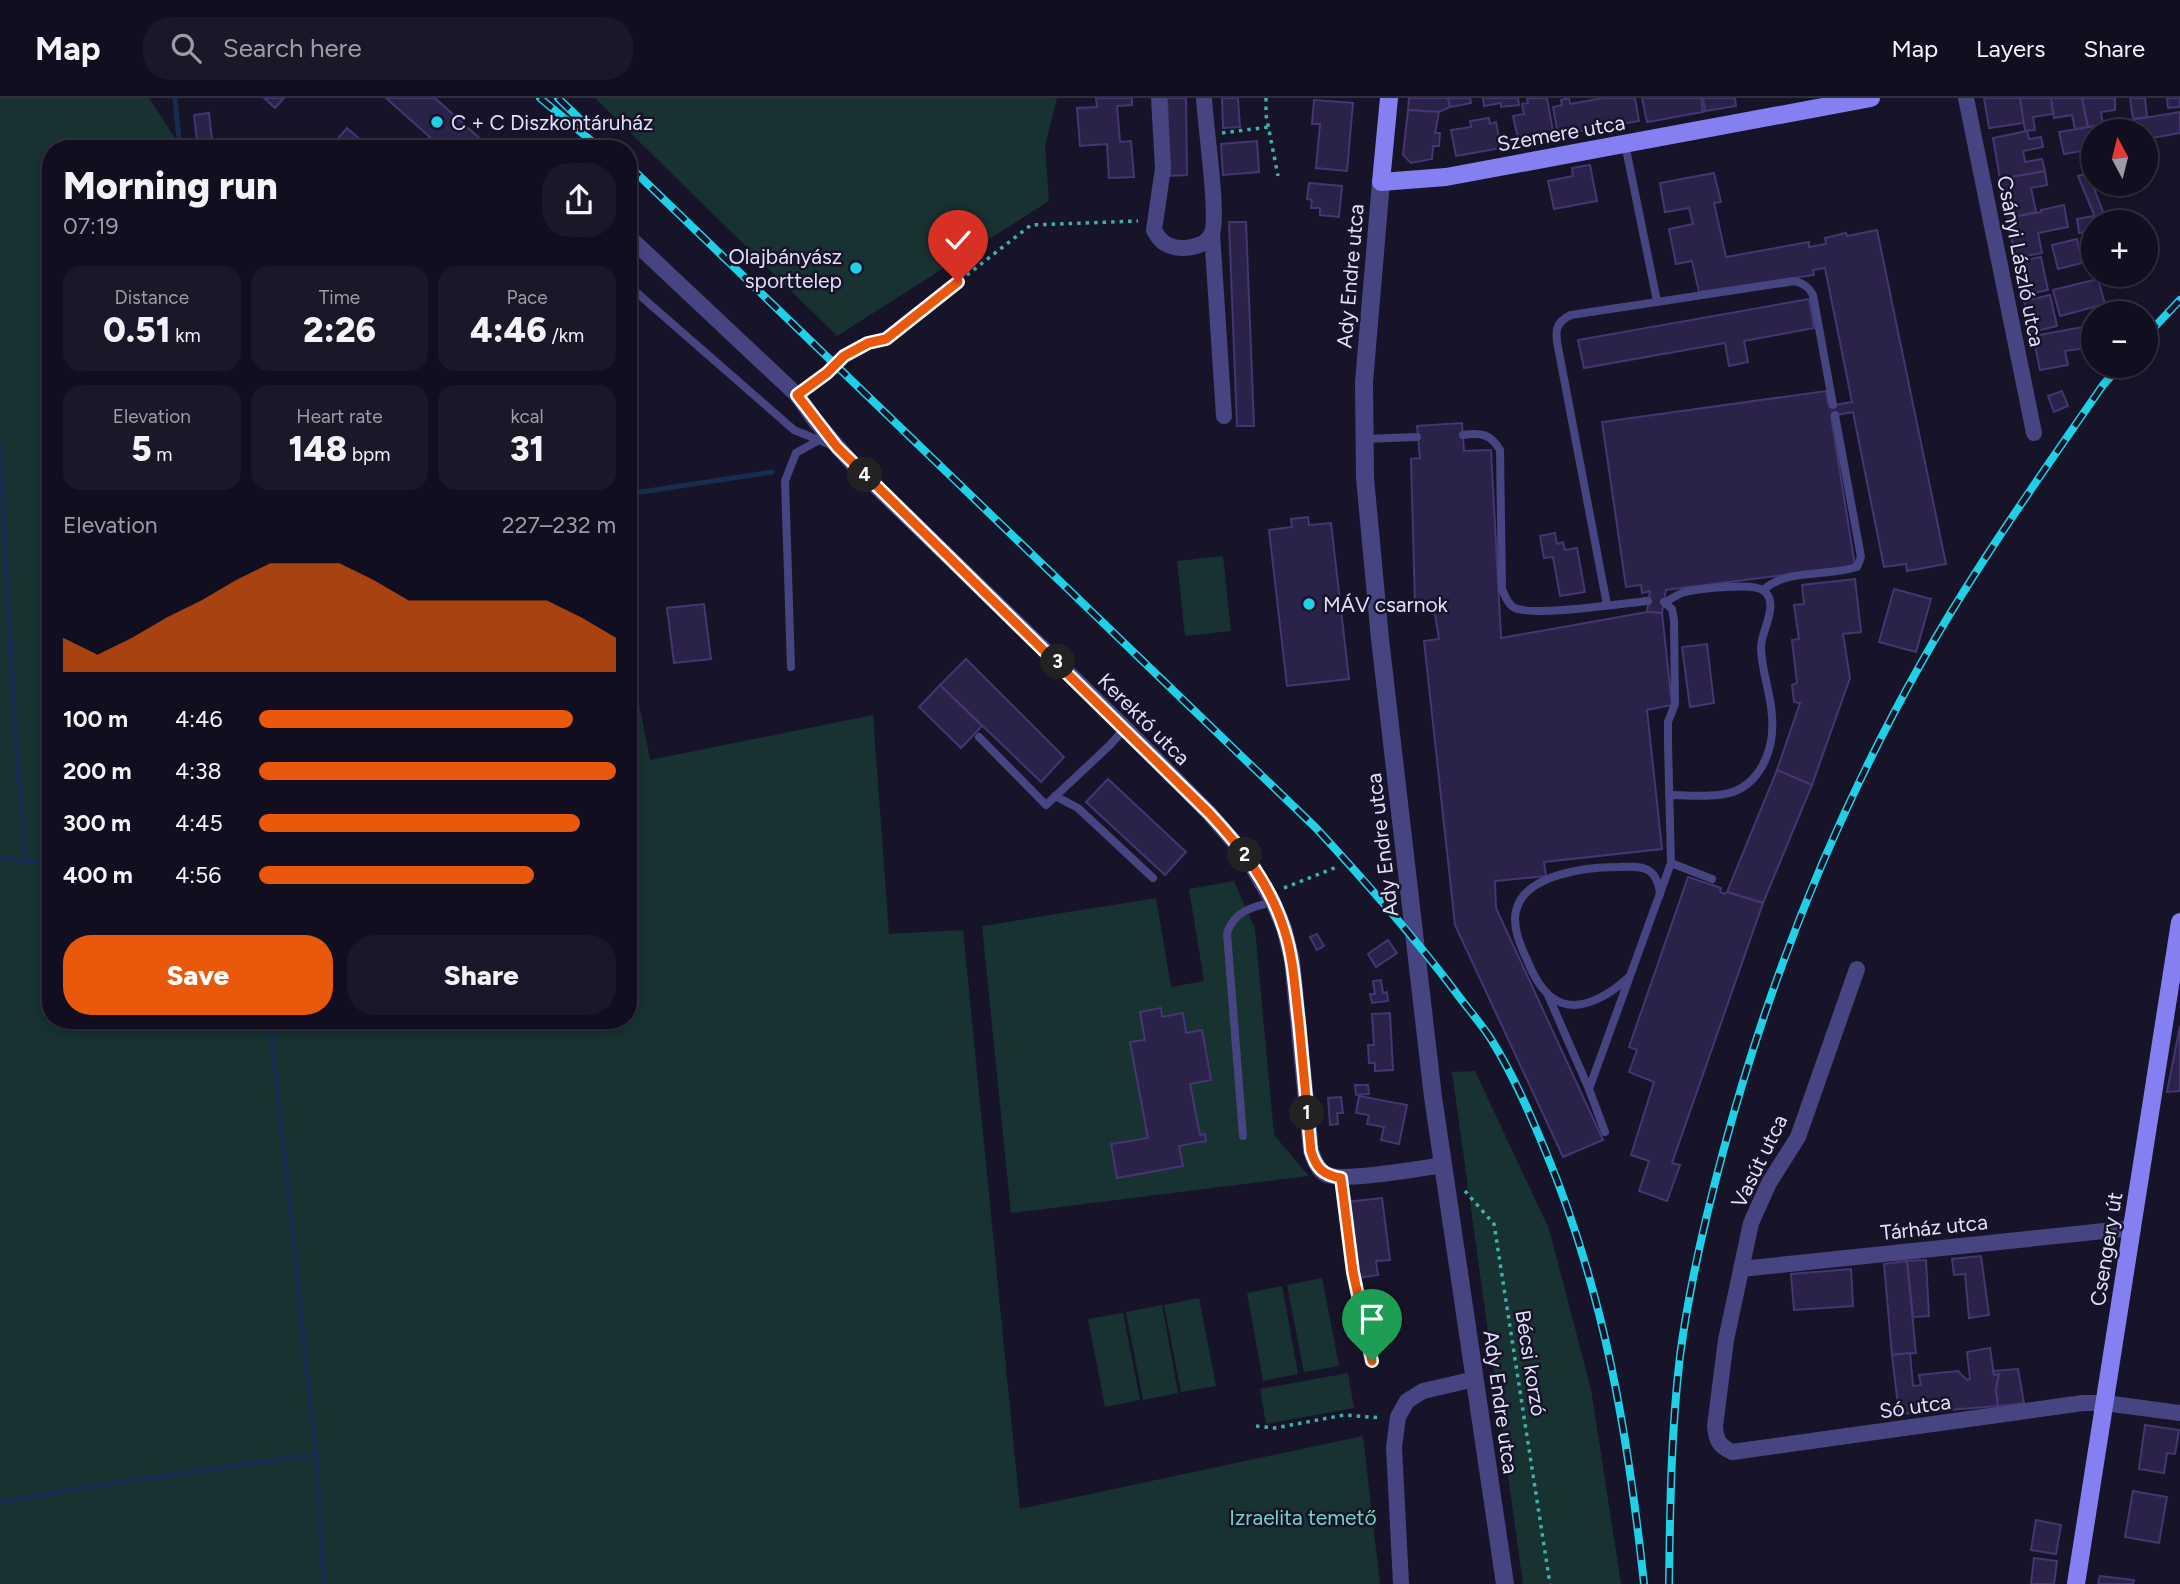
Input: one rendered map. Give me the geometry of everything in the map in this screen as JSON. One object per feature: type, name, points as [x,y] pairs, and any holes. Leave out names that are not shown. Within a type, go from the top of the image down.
[{"type":"main road","name":"Ady Endre utca","points":[[1381,182],[1389,98]]},
{"type":"main road","name":"Szemere utca","points":[[1381,182],[1446,177],[1871,98]]},
{"type":"main road","name":"Csengery út","points":[[2076,1584],[2180,922]]},
{"type":"street","points":[[1159,98],[1163,169],[1154,230],[1159,239],[1176,247],[1196,246],[1212,233]]},
{"type":"street","points":[[1204,98],[1213,205],[1212,233],[1224,416]]},
{"type":"street","name":"Csányi László utca","points":[[1966,98],[2034,433]]},
{"type":"street","name":"Ady Endre utca","points":[[1381,182],[1364,382],[1365,478],[1380,639],[1433,1097],[1505,1584]]},
{"type":"street","name":"Kerektó utca","points":[[637,244],[797,395],[837,447],[1234,839],[1271,897],[1284,928],[1292,960],[1311,1151],[1318,1167],[1324,1173],[1341,1178]]},
{"type":"street","name":"Vasút utca","points":[[1732,1452],[1721,1447],[1715,1426],[1726,1339],[1741,1269],[1759,1201],[1798,1137],[1857,969]]},
{"type":"street","points":[[1341,1178],[1444,1165]]},
{"type":"street","name":"Tárház utca","points":[[1741,1269],[2133,1228]]},
{"type":"street","points":[[1401,1584],[1394,1447],[1398,1417],[1408,1401],[1423,1391],[1475,1379]]},
{"type":"street","name":"Só utca","points":[[1732,1452],[2070,1405],[2105,1403],[2180,1413]]},
{"type":"lane","points":[[1625,144],[1657,301]]},
{"type":"lane","points":[[1607,605],[1558,346],[1556,328],[1560,321],[1571,315],[1795,281],[1810,288],[1813,295],[1833,405]]},
{"type":"lane","points":[[637,293],[794,430],[837,447]]},
{"type":"lane","points":[[1763,590],[1782,578],[1857,567],[1861,557],[1835,415]]},
{"type":"lane","points":[[1463,435],[1482,433],[1495,441],[1500,450],[1503,589],[1512,607],[1537,612],[1648,601]]},
{"type":"lane","points":[[1363,439],[1417,437]]},
{"type":"lane","points":[[791,667],[785,481],[796,453],[819,440]]},
{"type":"lane","points":[[1589,1088],[1671,863],[1669,795],[1668,722],[1675,704],[1674,620],[1672,609],[1665,602],[1694,590],[1754,586],[1763,590],[1769,598],[1769,614],[1760,647],[1772,715],[1769,752],[1759,773],[1742,787],[1720,795],[1669,795]]},
{"type":"lane","points":[[979,737],[1045,805],[1125,729]]},
{"type":"lane","points":[[1055,796],[1077,808],[1153,878]]},
{"type":"lane","points":[[1671,863],[1712,879]]},
{"type":"lane","points":[[1605,1132],[1589,1088],[1547,993],[1532,972],[1520,944],[1515,924],[1516,909],[1526,892],[1544,880],[1564,873],[1615,866],[1643,867],[1653,873],[1658,880],[1660,897]]},
{"type":"lane","points":[[1243,1136],[1227,933],[1242,912],[1271,897]]},
{"type":"lane","points":[[1547,993],[1562,1003],[1583,1004],[1604,996],[1631,975]]},
{"type":"lane","points":[[1341,1178],[1353,1272],[1372,1361]]},
{"type":"path","points":[[1266,98],[1266,115],[1278,176]]},
{"type":"path","points":[[1206,134],[1269,127]]},
{"type":"path","points":[[797,395],[827,373],[844,356],[868,343],[886,339],[1031,225],[1154,220]]},
{"type":"path","points":[[1271,897],[1337,867]]},
{"type":"path","name":"Bécsi korzó","points":[[1444,1165],[1494,1224],[1550,1584]]},
{"type":"path","points":[[1256,1426],[1275,1428],[1345,1415],[1375,1419],[1398,1417]]},
{"type":"green space","name":"Izraelita temető","points":[[0,98],[149,98],[176,140],[42,140],[42,1029],[637,1029],[637,693],[650,760],[873,715],[889,934],[963,930],[1020,1509],[1363,1436],[1380,1584],[0,1584]]},
{"type":"green space","name":"Olajbányász sporttelep","points":[[595,98],[1057,98],[1045,146],[1049,201],[837,336]]},
{"type":"green space","points":[[1223,556],[1231,631],[1185,636],[1177,561]]},
{"type":"green space","points":[[1234,881],[1255,929],[1274,1135],[1309,1176],[1011,1213],[982,926],[1156,898],[1171,987],[1204,981],[1189,889]]},
{"type":"green space","points":[[1475,1071],[1549,1229],[1591,1389],[1621,1584],[1523,1584],[1452,1072]]},
{"type":"green space","points":[[1322,1278],[1339,1366],[1304,1372],[1287,1285]]},
{"type":"green space","points":[[1282,1286],[1298,1374],[1263,1381],[1247,1293]]},
{"type":"green space","points":[[1199,1298],[1216,1386],[1181,1392],[1164,1305]]},
{"type":"green space","points":[[1162,1305],[1178,1393],[1143,1400],[1126,1312]]},
{"type":"green space","points":[[1123,1313],[1140,1400],[1105,1407],[1088,1319]]},
{"type":"green space","points":[[1348,1373],[1354,1408],[1266,1424],[1260,1389]]},
{"type":"building","points":[[264,98],[284,98],[275,108]]},
{"type":"building","name":"C + C Diszkontáruház","points":[[386,98],[435,98],[481,140],[433,140]]},
{"type":"building","points":[[1096,98],[1132,98],[1132,105],[1117,106],[1120,142],[1131,141],[1134,177],[1109,178],[1107,144],[1080,146],[1077,108],[1097,107]]},
{"type":"building","points":[[1167,98],[1186,98],[1187,175],[1170,176]]},
{"type":"building","points":[[1222,98],[1238,98],[1240,127],[1223,128]]},
{"type":"building","points":[[1409,98],[1448,98],[1450,107],[1439,112],[1408,110]]},
{"type":"building","points":[[1448,98],[1470,98],[1471,103],[1450,107]]},
{"type":"building","points":[[1483,98],[1518,98],[1519,105],[1501,107],[1501,103],[1484,106]]},
{"type":"building","points":[[1527,98],[1547,98],[1554,137],[1519,144],[1513,116],[1524,114],[1522,104],[1528,103]]},
{"type":"building","points":[[1569,98],[1570,104],[1603,98],[1635,98],[1639,121],[1558,135],[1553,107],[1562,105],[1561,100]]},
{"type":"building","points":[[1642,98],[1701,98],[1703,112],[1647,122]]},
{"type":"building","points":[[1703,98],[1735,98],[1736,106],[1705,111]]},
{"type":"building","points":[[1984,98],[2020,98],[2024,123],[1989,128]]},
{"type":"building","points":[[2020,98],[2051,98],[2053,114],[2033,117],[2035,130],[2025,131]]},
{"type":"building","points":[[2051,98],[2082,98],[2086,119],[2081,119],[2081,128],[2075,129],[2072,115],[2054,118]]},
{"type":"building","points":[[2082,98],[2115,98],[2115,110],[2101,112],[2102,119],[2086,119]]},
{"type":"building","points":[[2130,98],[2145,98],[2147,117],[2133,119]]},
{"type":"building","points":[[2167,98],[2180,98],[2180,107],[2168,108]]},
{"type":"building","points":[[1314,100],[1353,103],[1347,171],[1316,168],[1320,124],[1312,124]]},
{"type":"building","points":[[1408,110],[1439,112],[1435,133],[1440,133],[1439,146],[1433,146],[1432,159],[1411,163],[1403,155]]},
{"type":"building","points":[[2180,112],[2180,133],[2158,137],[2158,119],[2138,119]]},
{"type":"building","points":[[209,113],[212,140],[197,140],[194,115]]},
{"type":"building","points":[[1489,118],[1490,124],[1496,122],[1501,148],[1456,156],[1451,130],[1471,127],[1470,121]]},
{"type":"building","points":[[347,128],[361,140],[337,140]]},
{"type":"building","points":[[2081,128],[2081,151],[2064,154],[2059,132]]},
{"type":"building","points":[[2027,131],[2029,139],[2041,137],[2043,147],[2023,151],[2025,162],[2042,159],[2045,171],[2000,179],[1993,138]]},
{"type":"building","points":[[1257,141],[1259,172],[1223,175],[1221,144]]},
{"type":"building","points":[[1590,165],[1597,201],[1554,209],[1548,181],[1573,176],[1572,168]]},
{"type":"building","points":[[2045,171],[2047,185],[2031,188],[2036,212],[2008,218],[2000,179]]},
{"type":"building","points":[[1714,173],[1721,202],[1714,203],[1726,257],[1809,242],[1809,247],[1826,244],[1825,238],[1877,230],[1946,564],[1907,571],[1906,564],[1884,567],[1853,412],[1831,416],[1855,566],[1666,590],[1662,613],[1647,612],[1650,591],[1642,593],[1641,585],[1626,587],[1602,422],[1826,391],[1829,406],[1852,402],[1825,268],[1813,270],[1814,275],[1699,292],[1692,261],[1676,264],[1669,229],[1693,224],[1689,208],[1665,212],[1660,183]]},
{"type":"building","points":[[1309,183],[1342,186],[1339,217],[1320,215],[1320,208],[1311,208],[1312,200],[1307,199]]},
{"type":"building","points":[[2086,196],[2097,196],[2102,210],[2092,210]]},
{"type":"building","points":[[2064,205],[2068,227],[2038,233],[2042,253],[2015,258],[2008,218]]},
{"type":"building","points":[[2081,218],[2081,233],[2079,233],[2077,219]]},
{"type":"building","points":[[1229,222],[1246,222],[1254,426],[1237,426]]},
{"type":"building","points":[[2077,239],[2081,263],[2058,269],[2052,245]]},
{"type":"building","points":[[2041,257],[2048,290],[2023,295],[2016,262]]},
{"type":"building","points":[[2081,283],[2081,287],[2100,287],[2104,301],[2081,301],[2081,310],[2060,316],[2053,290]]},
{"type":"building","points":[[2050,295],[2057,326],[2032,332],[2024,301]]},
{"type":"building","points":[[1809,299],[1814,328],[1744,341],[1748,362],[1729,366],[1725,343],[1584,368],[1578,340]]},
{"type":"building","points":[[2081,327],[2081,349],[2065,351],[2068,365],[2040,370],[2033,336]]},
{"type":"building","points":[[2062,391],[2068,406],[2054,412],[2048,396]]},
{"type":"building","points":[[1462,423],[1464,451],[1491,450],[1501,638],[1647,612],[1662,613],[1672,705],[1647,710],[1662,849],[1544,862],[1546,876],[1495,881],[1496,908],[1603,1140],[1563,1157],[1455,925],[1424,641],[1439,639],[1433,601],[1415,605],[1411,459],[1420,458],[1417,426]]},
{"type":"building","name":"MÁV csarnok","points":[[1308,517],[1309,525],[1331,523],[1349,679],[1287,686],[1269,530],[1292,527],[1291,519]]},
{"type":"building","points":[[1555,533],[1557,544],[1563,542],[1565,550],[1577,548],[1585,592],[1560,596],[1553,557],[1544,558],[1540,536]]},
{"type":"building","points":[[1855,579],[1861,632],[1843,634],[1850,678],[1812,785],[1777,770],[1800,703],[1794,702],[1792,685],[1797,683],[1792,640],[1799,639],[1794,605],[1804,604],[1802,585]]},
{"type":"building","points":[[1894,589],[1931,599],[1916,652],[1879,642]]},
{"type":"building","points":[[704,604],[711,659],[674,663],[667,608]]},
{"type":"building","points":[[1707,644],[1714,703],[1690,707],[1682,647]]},
{"type":"building","points":[[966,659],[1064,757],[1041,782],[940,685]]},
{"type":"building","points":[[940,685],[982,726],[961,748],[919,707]]},
{"type":"building","points":[[1777,770],[1812,785],[1763,903],[1727,892]]},
{"type":"building","points":[[1108,779],[1186,852],[1165,875],[1086,802]]},
{"type":"building","points":[[1688,877],[1721,888],[1720,892],[1725,894],[1727,892],[1763,903],[1672,1163],[1680,1165],[1667,1201],[1639,1191],[1649,1161],[1631,1155],[1654,1082],[1629,1072],[1637,1050],[1629,1047]]},
{"type":"building","points":[[1317,934],[1324,946],[1317,950],[1310,937]]},
{"type":"building","points":[[1388,940],[1397,953],[1376,967],[1368,954]]},
{"type":"building","points":[[1381,980],[1383,993],[1387,992],[1388,1001],[1372,1003],[1370,994],[1375,994],[1373,981]]},
{"type":"building","points":[[1161,1008],[1162,1017],[1183,1013],[1186,1033],[1202,1030],[1211,1080],[1190,1084],[1200,1135],[1205,1134],[1206,1141],[1179,1146],[1183,1166],[1117,1178],[1111,1144],[1148,1138],[1130,1042],[1145,1040],[1140,1012]]},
{"type":"building","points":[[1390,1013],[1393,1070],[1375,1071],[1375,1063],[1369,1063],[1368,1045],[1374,1045],[1372,1014]]},
{"type":"building","points":[[2180,1026],[2180,1091],[2167,1092]]},
{"type":"building","points":[[1355,1085],[1368,1085],[1369,1094],[1356,1095]]},
{"type":"building","points":[[1359,1096],[1407,1105],[1399,1144],[1381,1140],[1384,1127],[1367,1124],[1369,1115],[1356,1113]]},
{"type":"building","points":[[1341,1097],[1343,1113],[1337,1113],[1338,1124],[1330,1125],[1328,1098]]},
{"type":"building","points":[[1382,1198],[1390,1260],[1376,1261],[1378,1275],[1357,1278],[1347,1202]]},
{"type":"building","points":[[1981,1256],[1989,1315],[1969,1318],[1965,1274],[1954,1275],[1952,1259]]},
{"type":"building","points":[[1926,1260],[1929,1316],[1913,1317],[1907,1261]]},
{"type":"building","points":[[1907,1261],[1916,1353],[1892,1355],[1884,1264]]},
{"type":"building","points":[[1851,1269],[1853,1306],[1794,1310],[1791,1274]]},
{"type":"building","points":[[1990,1348],[1994,1375],[1999,1374],[1996,1389],[1998,1406],[1899,1414],[1892,1355],[1910,1353],[1913,1386],[1921,1385],[1919,1375],[1958,1371],[1967,1380],[1970,1379],[1967,1352]]},
{"type":"building","points":[[2018,1369],[2024,1403],[1998,1406],[1996,1389],[1999,1374],[1994,1375],[1993,1371]]},
{"type":"building","points":[[2145,1425],[2179,1430],[2175,1454],[2167,1453],[2164,1473],[2139,1469]]},
{"type":"building","points":[[2133,1491],[2167,1497],[2159,1543],[2125,1537]]},
{"type":"building","points":[[2036,1520],[2061,1525],[2056,1554],[2031,1550]]},
{"type":"building","points":[[2034,1558],[2057,1561],[2054,1584],[2031,1584]]},
{"type":"building","points":[[2100,1576],[2134,1580],[2133,1584],[2098,1584]]},
{"type":"waterway","points":[[175,98],[179,140]]},
{"type":"waterway","points":[[0,445],[15,731],[26,861]]},
{"type":"waterway","points":[[637,493],[772,472]]},
{"type":"waterway","points":[[0,858],[42,862]]},
{"type":"waterway","points":[[271,1029],[316,1454],[324,1584]]},
{"type":"waterway","points":[[0,1502],[316,1454]]},
{"type":"railway","points":[[540,98],[590,140]]},
{"type":"railway","points":[[558,98],[588,127]]},
{"type":"railway","points":[[637,174],[1316,828],[1404,927],[1485,1030],[1533,1121],[1566,1203],[1583,1256],[1611,1364],[1630,1473],[1644,1584]]},
{"type":"railway","points":[[2158,323],[2180,300]]},
{"type":"railway","points":[[1669,1584],[1675,1413],[1688,1304],[1723,1152],[1761,1024],[1834,837],[1892,717],[1966,588],[2109,378]]},
{"type":"place","name":"C + C Diszkontáruház","points":[[437,122]]},
{"type":"place","name":"Olajbányász sporttelep","points":[[856,268]]},
{"type":"place","name":"MÁV csarnok","points":[[1309,604]]},
{"type":"route","points":[[958,282],[886,339],[868,343],[844,356],[827,373],[797,395],[837,447],[1125,729],[1234,839],[1247,856],[1269,893],[1284,928],[1292,960],[1311,1151],[1318,1167],[1324,1173],[1341,1178],[1353,1272],[1372,1361]]}]
